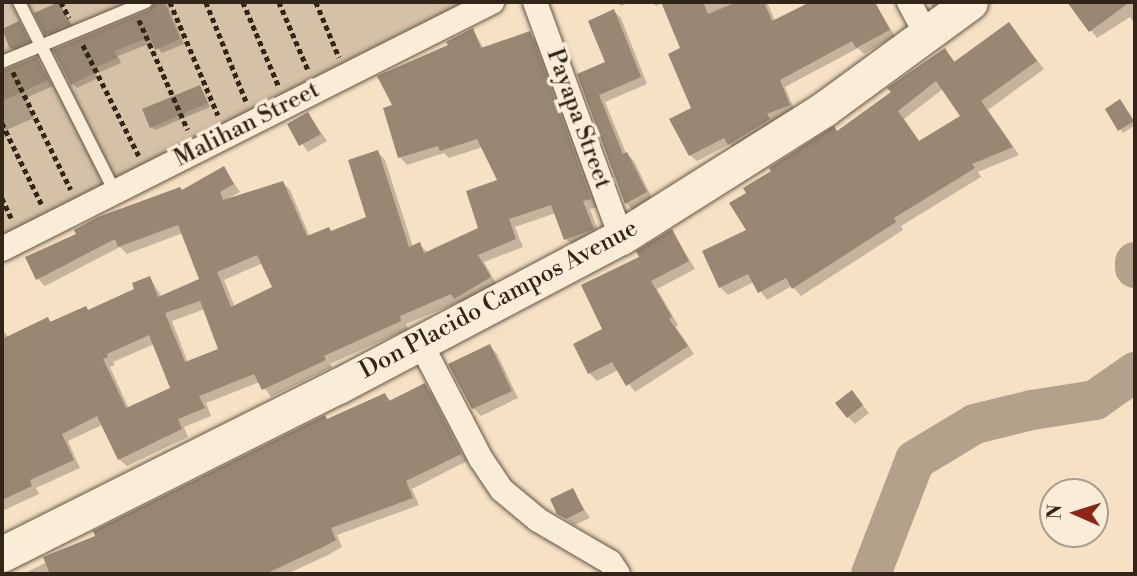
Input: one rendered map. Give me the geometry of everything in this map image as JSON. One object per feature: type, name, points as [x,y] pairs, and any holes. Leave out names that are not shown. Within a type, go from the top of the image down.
[{"type":"main road","name":"Don Placido Campos Avenue","points":[[2,554],[621,237],[824,109],[970,2]]},
{"type":"street","name":"Malihan Street","points":[[2,249],[492,2]]},
{"type":"street","name":"Payapa Street","points":[[536,2],[621,237]]},
{"type":"street","points":[[909,2],[926,34]]},
{"type":"street","points":[[420,342],[481,459],[502,490],[538,520],[610,562],[618,574]]},
{"type":"lane","points":[[19,2],[115,192]]},
{"type":"lane","points":[[4,61],[140,4]]},
{"type":"path","points":[[61,2],[148,175]]},
{"type":"path","points":[[170,2],[226,135]]},
{"type":"path","points":[[206,2],[255,121]]},
{"type":"path","points":[[243,2],[286,104]]},
{"type":"path","points":[[279,2],[317,89]]},
{"type":"path","points":[[316,2],[346,74]]},
{"type":"path","points":[[140,4],[196,150]]},
{"type":"path","points":[[4,61],[81,209]]},
{"type":"path","points":[[2,123],[51,224]]},
{"type":"shaded area","points":[[2,2],[466,2],[2,236]]},
{"type":"building","points":[[59,2],[70,24],[45,35],[34,13]]},
{"type":"building","points":[[155,2],[164,2],[180,39],[155,50],[150,37],[115,51],[117,58],[92,69],[94,73],[71,85],[53,50],[149,10]]},
{"type":"building","points":[[661,2],[703,2],[708,14],[737,2],[764,2],[772,21],[810,2],[875,2],[890,30],[856,48],[852,41],[780,80],[790,105],[767,114],[770,119],[728,145],[724,138],[689,156],[669,119],[691,108],[668,54],[680,48]]},
{"type":"building","points":[[1067,2],[1130,2],[1089,32]]},
{"type":"building","points":[[614,9],[641,77],[599,95],[623,154],[627,152],[647,192],[625,204],[577,74],[605,62],[588,21]]},
{"type":"building","points":[[19,21],[29,41],[10,49],[2,29]]},
{"type":"building","points":[[1009,22],[1037,61],[981,101],[1013,147],[972,164],[975,168],[894,218],[896,222],[792,289],[786,278],[758,293],[748,274],[719,288],[702,251],[746,230],[729,203],[746,193],[743,188],[834,126],[837,131],[891,92],[887,88],[945,48],[954,62]],"holes":[[[936,81],[960,116],[919,141],[898,111]]]},
{"type":"building","points":[[473,28],[481,48],[530,31],[591,199],[583,201],[594,229],[564,240],[551,205],[509,219],[516,239],[478,255],[491,277],[454,299],[451,294],[400,316],[401,321],[324,356],[326,360],[262,390],[254,374],[199,396],[205,408],[178,419],[182,429],[118,460],[97,416],[62,434],[74,460],[30,480],[32,486],[2,500],[2,339],[48,317],[50,322],[86,306],[88,310],[134,289],[132,283],[150,276],[158,297],[199,279],[178,225],[118,247],[115,239],[36,280],[25,257],[76,234],[74,230],[98,217],[180,187],[182,190],[224,166],[234,184],[220,192],[223,200],[283,181],[307,236],[329,227],[331,231],[366,217],[348,160],[378,150],[409,247],[420,242],[424,253],[478,228],[466,191],[497,180],[477,139],[440,151],[438,146],[398,158],[383,108],[392,105],[377,76],[448,45],[446,42]],"holes":[[[257,255],[272,287],[231,307],[217,272]],[[200,301],[218,349],[185,362],[165,313]],[[149,335],[170,388],[126,408],[103,359],[108,357],[107,354]]]},
{"type":"building","points":[[37,57],[48,80],[2,101],[2,71]]},
{"type":"building","points":[[200,85],[208,103],[150,128],[142,109]]},
{"type":"building","points":[[1120,99],[1134,121],[1118,131],[1105,109]]},
{"type":"building","points":[[308,112],[321,134],[299,146],[287,124]]},
{"type":"building","points":[[672,229],[689,261],[651,281],[672,317],[669,319],[688,346],[626,386],[612,362],[588,374],[573,344],[602,329],[581,285],[639,257],[636,251]]},
{"type":"building","points":[[490,344],[512,391],[472,409],[448,364]]},
{"type":"building","points":[[425,383],[461,454],[406,481],[413,498],[331,528],[336,540],[321,548],[265,574],[50,574],[43,557],[95,536],[93,531],[325,415],[327,419],[385,393],[389,401]]},
{"type":"building","points":[[852,390],[863,405],[847,418],[835,403]]},
{"type":"building","points":[[573,488],[584,510],[566,519],[557,514],[550,499]]},
{"type":"waterway","points":[[1135,262],[1135,268]]},
{"type":"waterway","points":[[871,574],[915,460],[975,424],[1032,410],[1095,400],[1135,372]]}]
